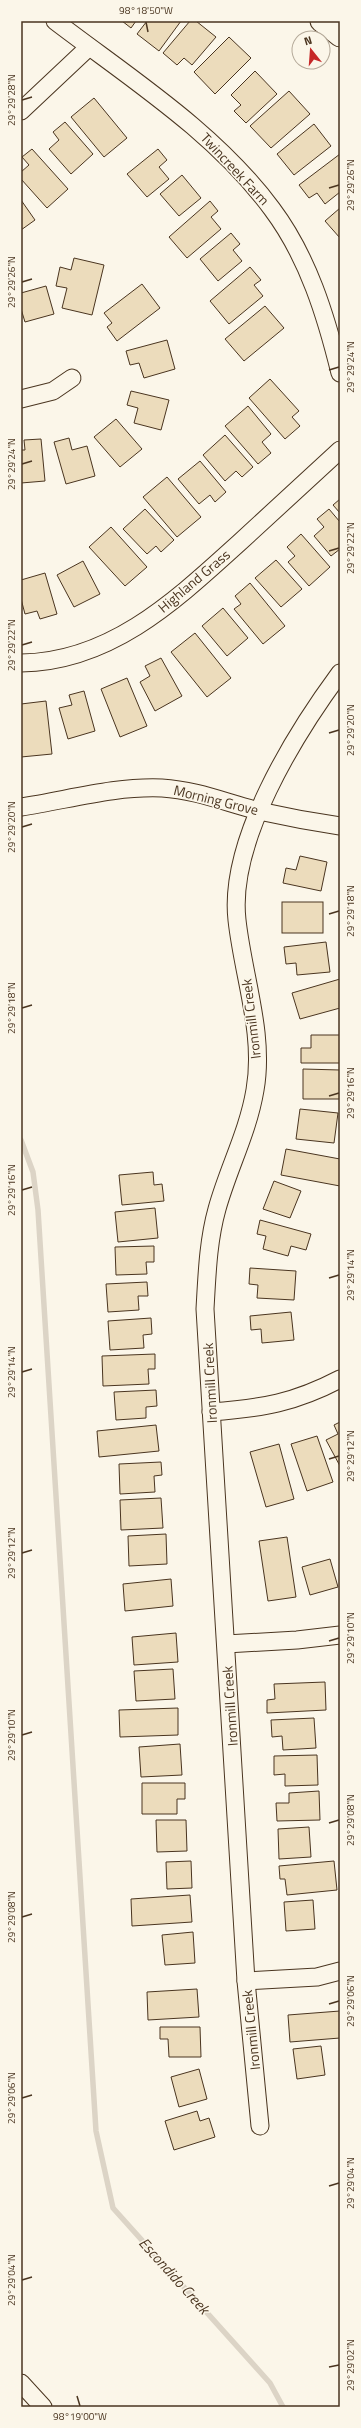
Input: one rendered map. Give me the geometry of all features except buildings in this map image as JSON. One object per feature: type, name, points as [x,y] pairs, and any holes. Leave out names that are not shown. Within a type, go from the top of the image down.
[{"type":"street","name":"Twincreek Farm","points":[[55,21],[194,126],[241,173],[272,209],[289,235],[321,303],[340,373]]},
{"type":"street","points":[[321,21],[340,36]]},
{"type":"street","points":[[21,111],[89,47]]},
{"type":"street","points":[[21,399],[53,391],[72,378]]},
{"type":"street","name":"Highland Grass","points":[[21,663],[41,663],[93,649],[140,626],[182,595],[340,450]]},
{"type":"street","name":"Ironmill Creek","points":[[260,2126],[246,1981],[211,1412],[205,1309],[207,1263],[217,1209],[248,1123],[256,1089],[257,1044],[237,919],[239,876],[259,811],[292,746],[340,673]]},
{"type":"street","name":"Morning Grove","points":[[21,807],[104,792],[156,788],[201,794],[259,811],[340,826]]},
{"type":"street","points":[[211,1412],[259,1408],[297,1399],[340,1379]]},
{"type":"street","points":[[226,1644],[297,1640],[340,1635]]},
{"type":"street","points":[[246,1981],[317,1977],[340,1971]]},
{"type":"street","points":[[21,2383],[43,2407]]},
{"type":"waterway","name":"Escondido Creek","points":[[21,1140],[33,1172],[38,1210],[96,2131],[113,2208],[270,2383],[283,2407]]}]
